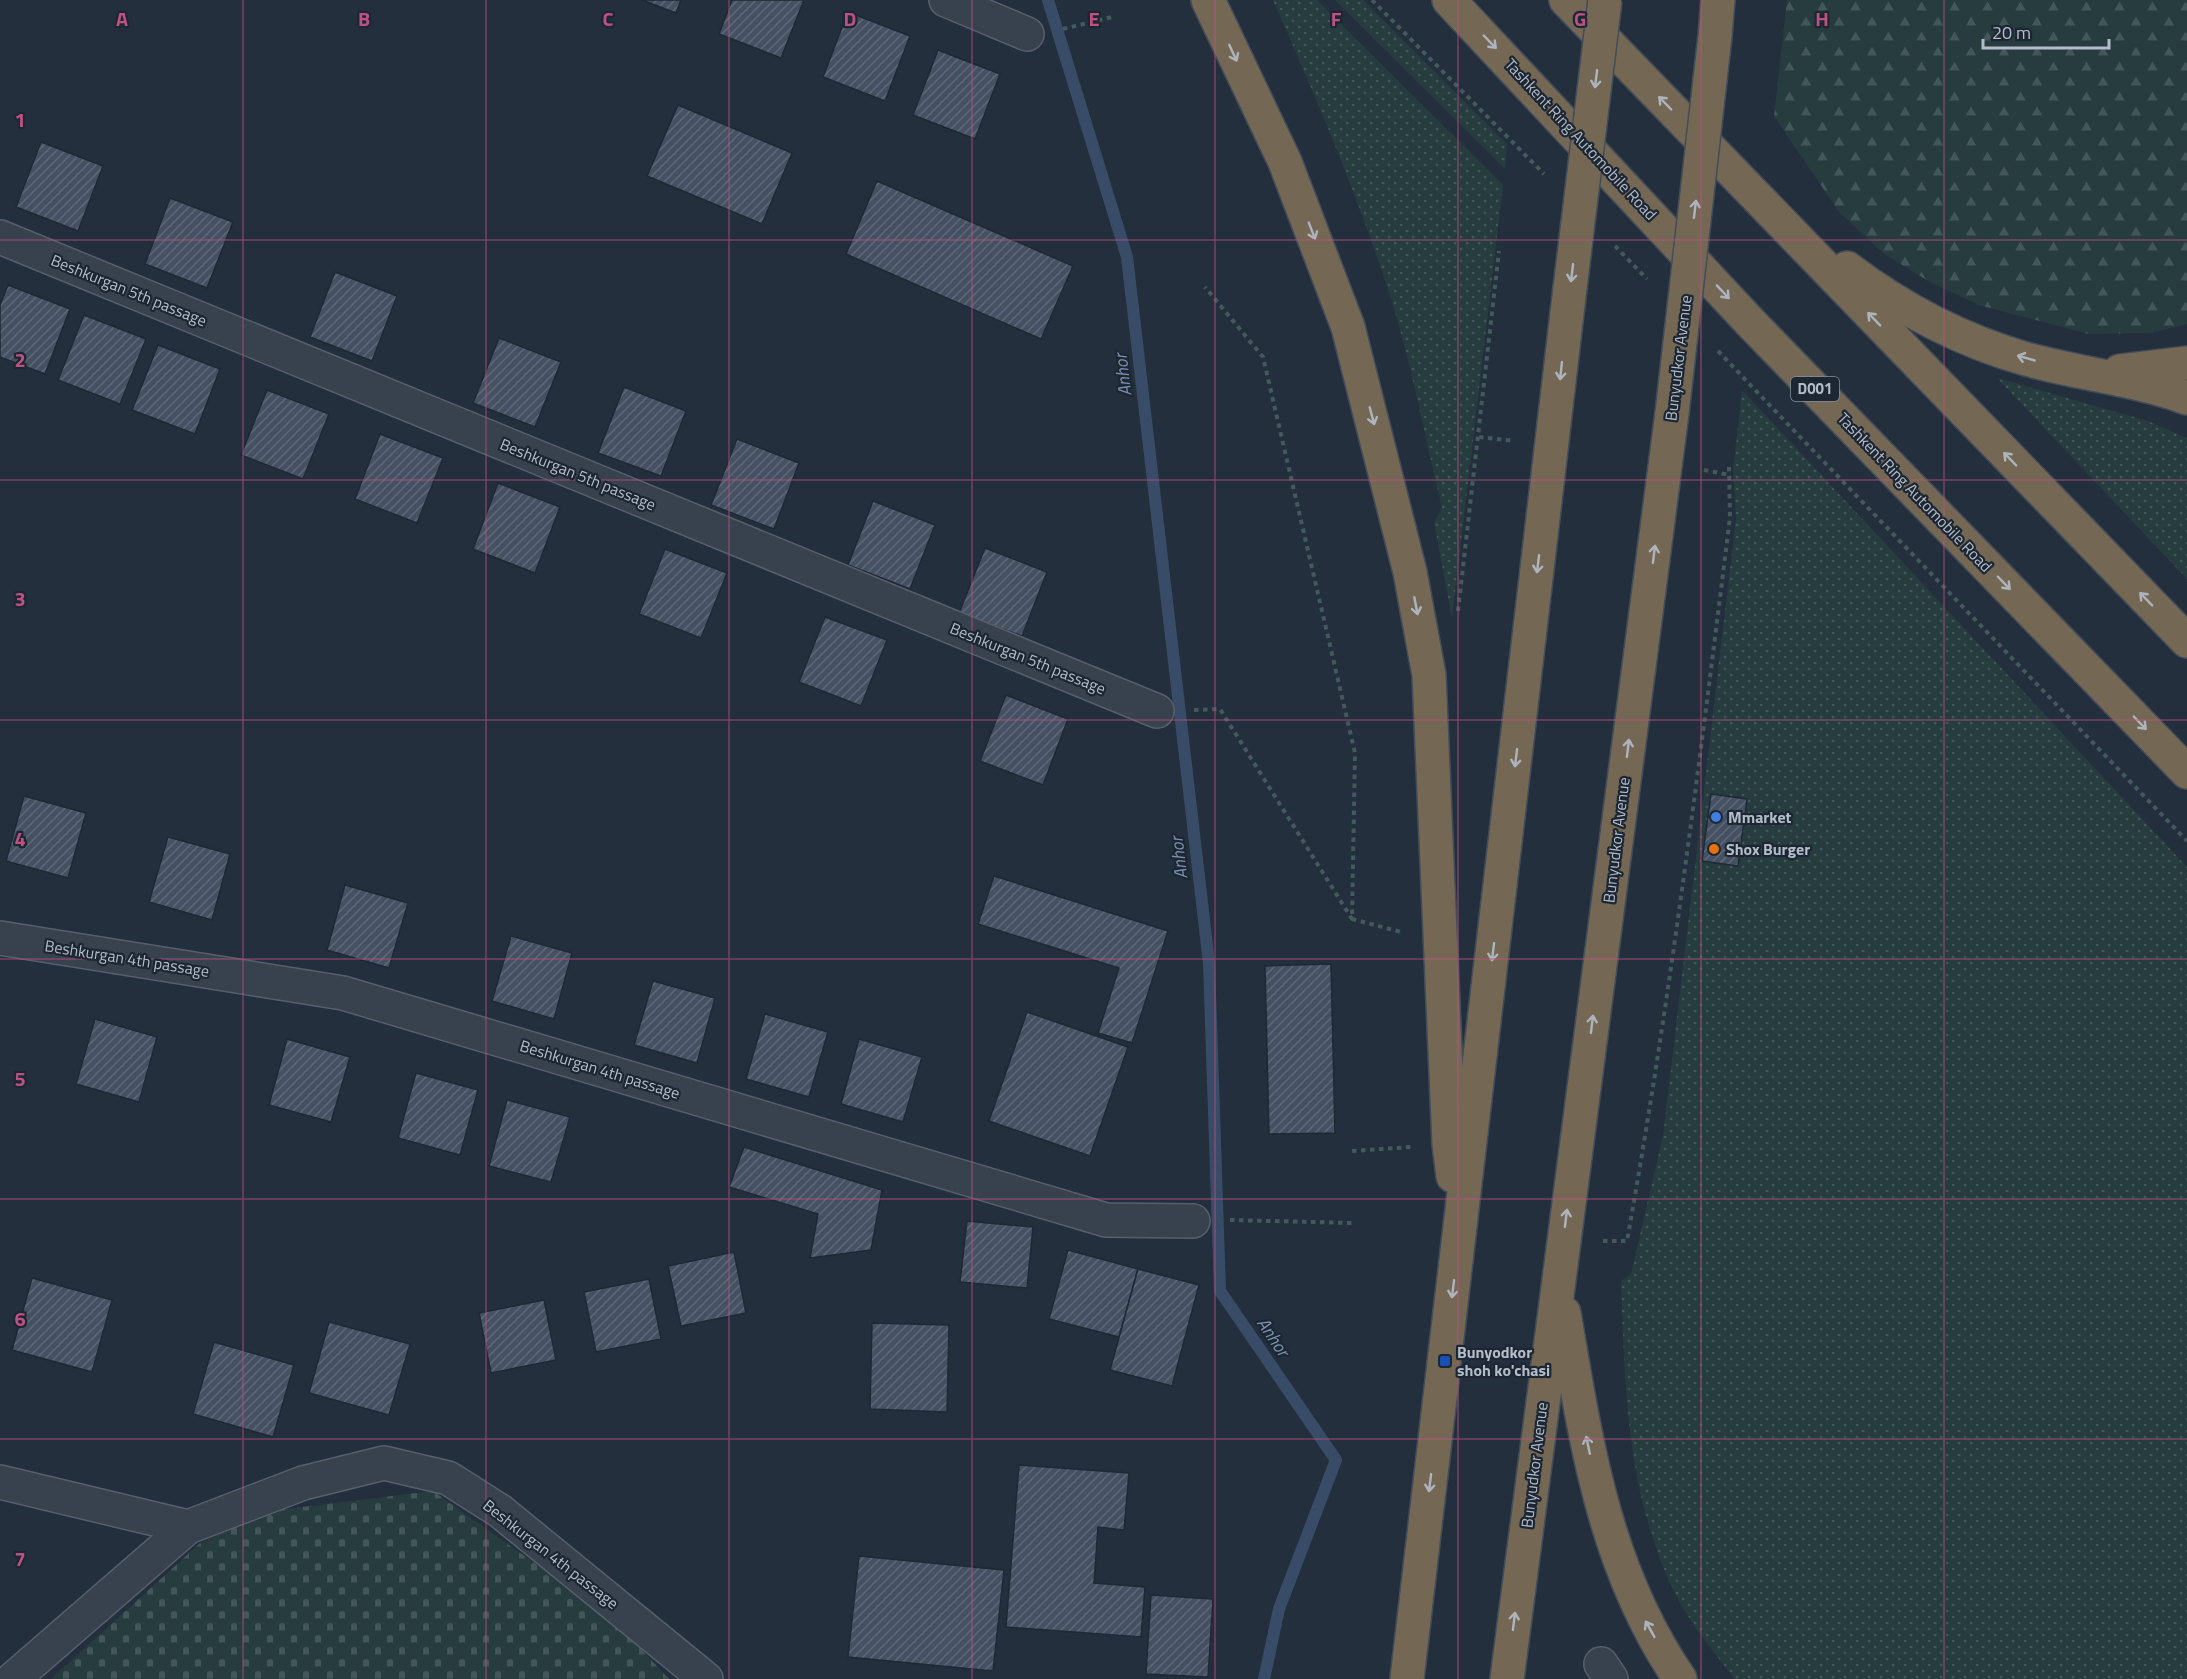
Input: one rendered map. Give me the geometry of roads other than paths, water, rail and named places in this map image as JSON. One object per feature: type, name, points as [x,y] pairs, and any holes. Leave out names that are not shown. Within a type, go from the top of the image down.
[{"type":"highway","points":[[1208,0],[1285,162],[1348,327],[1410,572],[1429,675],[1449,1144],[1460,1231]]},
{"type":"highway","name":"Tashkent Ring Automobile Road","points":[[1449,0],[1514,66],[1750,322],[2187,772]]},
{"type":"highway","points":[[1566,0],[2187,640]]},
{"type":"highway","points":[[1407,1679],[1605,0]]},
{"type":"highway","name":"Bunyudkor Avenue","points":[[1507,1679],[1672,413],[1718,0]]},
{"type":"highway","points":[[1764,206],[1878,292],[1924,319],[2026,359],[2125,380],[2187,398]]},
{"type":"highway","points":[[2084,371],[2134,370],[2187,363]]},
{"type":"highway","points":[[1558,1276],[1599,1496],[1631,1594],[1680,1679]]},
{"type":"street","points":[[946,0],[1040,32]]},
{"type":"street","name":"Beshkurgan 5th passage","points":[[0,237],[1157,711]]},
{"type":"street","name":"Beshkurgan 4th passage","points":[[0,938],[343,993],[1106,1220],[1192,1221]]},
{"type":"street","name":"Beshkurgan 4th passage","points":[[14,1679],[188,1527],[303,1483],[384,1463],[448,1478],[500,1511],[706,1679]]},
{"type":"street","points":[[0,1482],[188,1527]]},
{"type":"waterway","name":"Anhor","points":[[1048,0],[1127,257],[1209,963],[1220,1291],[1336,1460],[1279,1609],[1264,1679]]},
{"type":"place","name":"Mmarket","points":[[1716,817]]},
{"type":"place","name":"Shox Burger","points":[[1714,849]]},
{"type":"place","name":"Bunyodkor shoh ko'chasi","points":[[1445,1361]]}]
